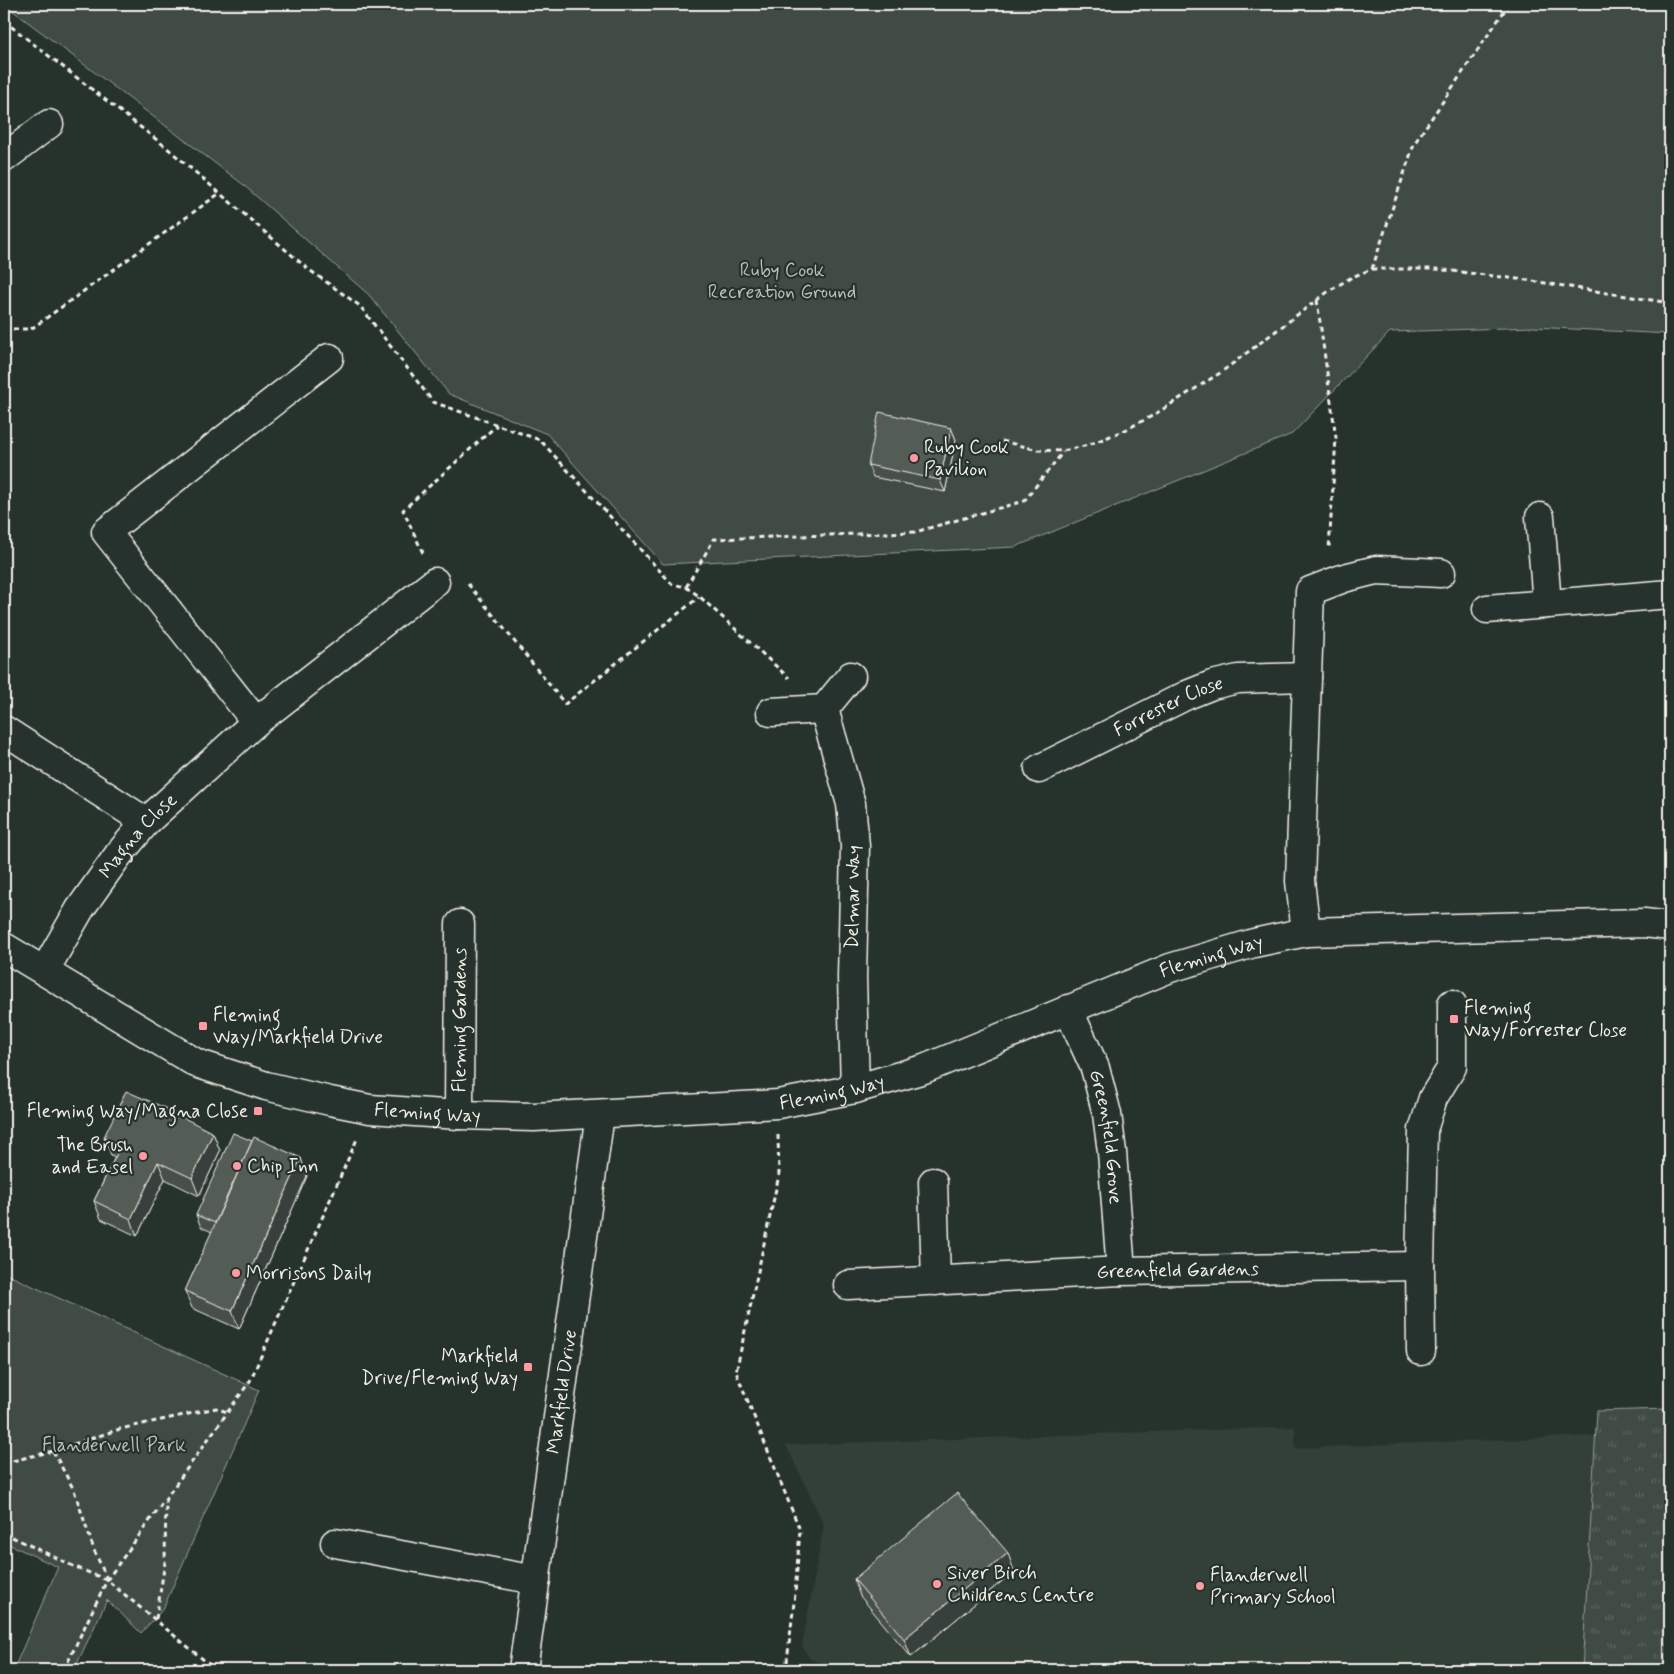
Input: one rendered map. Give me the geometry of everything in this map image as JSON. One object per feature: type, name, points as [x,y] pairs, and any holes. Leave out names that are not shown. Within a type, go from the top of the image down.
[{"type":"street","points":[[4,158],[49,124]]},
{"type":"street","points":[[256,722],[106,532],[329,358]]},
{"type":"street","points":[[1540,517],[1546,604]]},
{"type":"street","points":[[1306,932],[1300,882],[1307,677],[1318,588],[1376,570],[1441,573]]},
{"type":"street","name":"Magna Close","points":[[45,970],[80,910],[119,854],[146,822],[256,722],[435,582]]},
{"type":"street","points":[[1488,609],[1670,594]]},
{"type":"street","points":[[771,712],[824,709],[851,676]]},
{"type":"street","name":"Forrester Close","points":[[1039,769],[1187,695],[1212,685],[1238,679],[1307,677]]},
{"type":"street","name":"Delmar Way","points":[[824,709],[851,804],[855,846],[852,977],[855,1089]]},
{"type":"street","points":[[4,730],[146,822]]},
{"type":"street","name":"Fleming Way","points":[[4,947],[196,1062],[266,1086],[370,1108],[459,1115],[534,1117],[778,1104],[855,1089],[924,1069],[1170,968],[1254,943],[1306,932],[1644,923],[1670,926]]},
{"type":"street","name":"Fleming Gardens","points":[[459,1115],[460,924]]},
{"type":"street","points":[[1421,1351],[1422,1130],[1433,1098],[1452,1067],[1452,1004]]},
{"type":"street","name":"Greenfield Grove","points":[[1068,1009],[1095,1068],[1108,1114],[1121,1271]]},
{"type":"street","name":"Markfield Drive","points":[[523,1670],[600,1114]]},
{"type":"street","points":[[933,1182],[936,1280]]},
{"type":"street","name":"Greenfield Gardens","points":[[848,1285],[1121,1271],[1420,1266]]},
{"type":"street","points":[[335,1543],[536,1580]]},
{"type":"path","points":[[1372,269],[1414,144],[1509,4]]},
{"type":"path","points":[[4,21],[166,147],[308,269],[360,306],[434,402],[540,440],[672,584],[686,588],[699,596],[824,709]]},
{"type":"path","points":[[4,329],[31,329],[220,193]]},
{"type":"path","points":[[1002,442],[1038,450],[1063,451],[1088,445],[1123,431],[1152,416],[1220,373],[1317,300],[1352,277],[1372,269],[1436,269],[1526,280],[1670,304]]},
{"type":"path","points":[[1317,300],[1336,438],[1318,588]]},
{"type":"path","points":[[498,425],[403,510],[435,582],[467,584],[565,704],[699,596]]},
{"type":"path","points":[[686,588],[714,539],[915,532],[1024,501],[1063,451]]},
{"type":"path","points":[[778,1104],[778,1175],[736,1372],[800,1530],[786,1670]]},
{"type":"path","points":[[64,1670],[107,1580],[250,1380],[370,1108]]},
{"type":"path","points":[[4,1463],[53,1451],[120,1429],[216,1408],[227,1412]]},
{"type":"path","points":[[53,1451],[74,1490],[94,1550],[107,1580]]},
{"type":"path","points":[[156,1620],[165,1562],[166,1498]]},
{"type":"path","points":[[4,1533],[107,1580],[216,1670]]},
{"type":"path","points":[[4,1665],[15,1670]]},
{"type":"shaded area","name":"Flanderwell Primary School","points":[[1295,1427],[1295,1448],[1595,1436],[1582,1670],[837,1670],[809,1658],[802,1646],[824,1525],[786,1445]]},
{"type":"green space","name":"Ruby Cook Recreation Ground","points":[[4,4],[1670,4],[1670,334],[1533,327],[1390,332],[1292,434],[1015,547],[663,564],[547,434],[449,394],[369,295],[240,182]]},
{"type":"green space","name":"Flanderwell Park","points":[[4,1273],[259,1390],[163,1609],[141,1633],[107,1600],[74,1670],[24,1670],[15,1666],[58,1567],[4,1542]]},
{"type":"green space","points":[[1670,1409],[1670,1670],[1582,1670],[1597,1411]]},
{"type":"building","name":"Ruby Cook Pavilion","points":[[879,412],[951,428],[940,480],[868,465]]},
{"type":"building","points":[[126,1091],[163,1107],[213,1133],[192,1178],[158,1162],[131,1219],[94,1201],[121,1145],[104,1137]]},
{"type":"building","points":[[233,1133],[252,1141],[215,1223],[196,1215]]},
{"type":"building","name":"Morrisons Daily","points":[[254,1137],[301,1158],[232,1311],[185,1291]]},
{"type":"building","name":"Siver Birch Childrens Centre","points":[[957,1493],[1008,1553],[904,1639],[854,1579]]},
{"type":"place","name":"Ruby Cook Pavilion","points":[[914,458]]},
{"type":"place","name":"Fleming Way/Forrester Close","points":[[1454,1019]]},
{"type":"place","name":"Fleming Way/Markfield Drive","points":[[203,1026]]},
{"type":"place","name":"Fleming Way/Magna Close","points":[[258,1111]]},
{"type":"place","name":"The Brush and Easel","points":[[143,1156]]},
{"type":"place","name":"Chip Inn","points":[[237,1166]]},
{"type":"place","name":"Morrisons Daily","points":[[236,1273]]},
{"type":"place","name":"Markfield Drive/Fleming Way","points":[[528,1367]]},
{"type":"place","name":"Siver Birch Childrens Centre","points":[[937,1584]]},
{"type":"place","name":"Flanderwell Primary School","points":[[1200,1586]]}]
